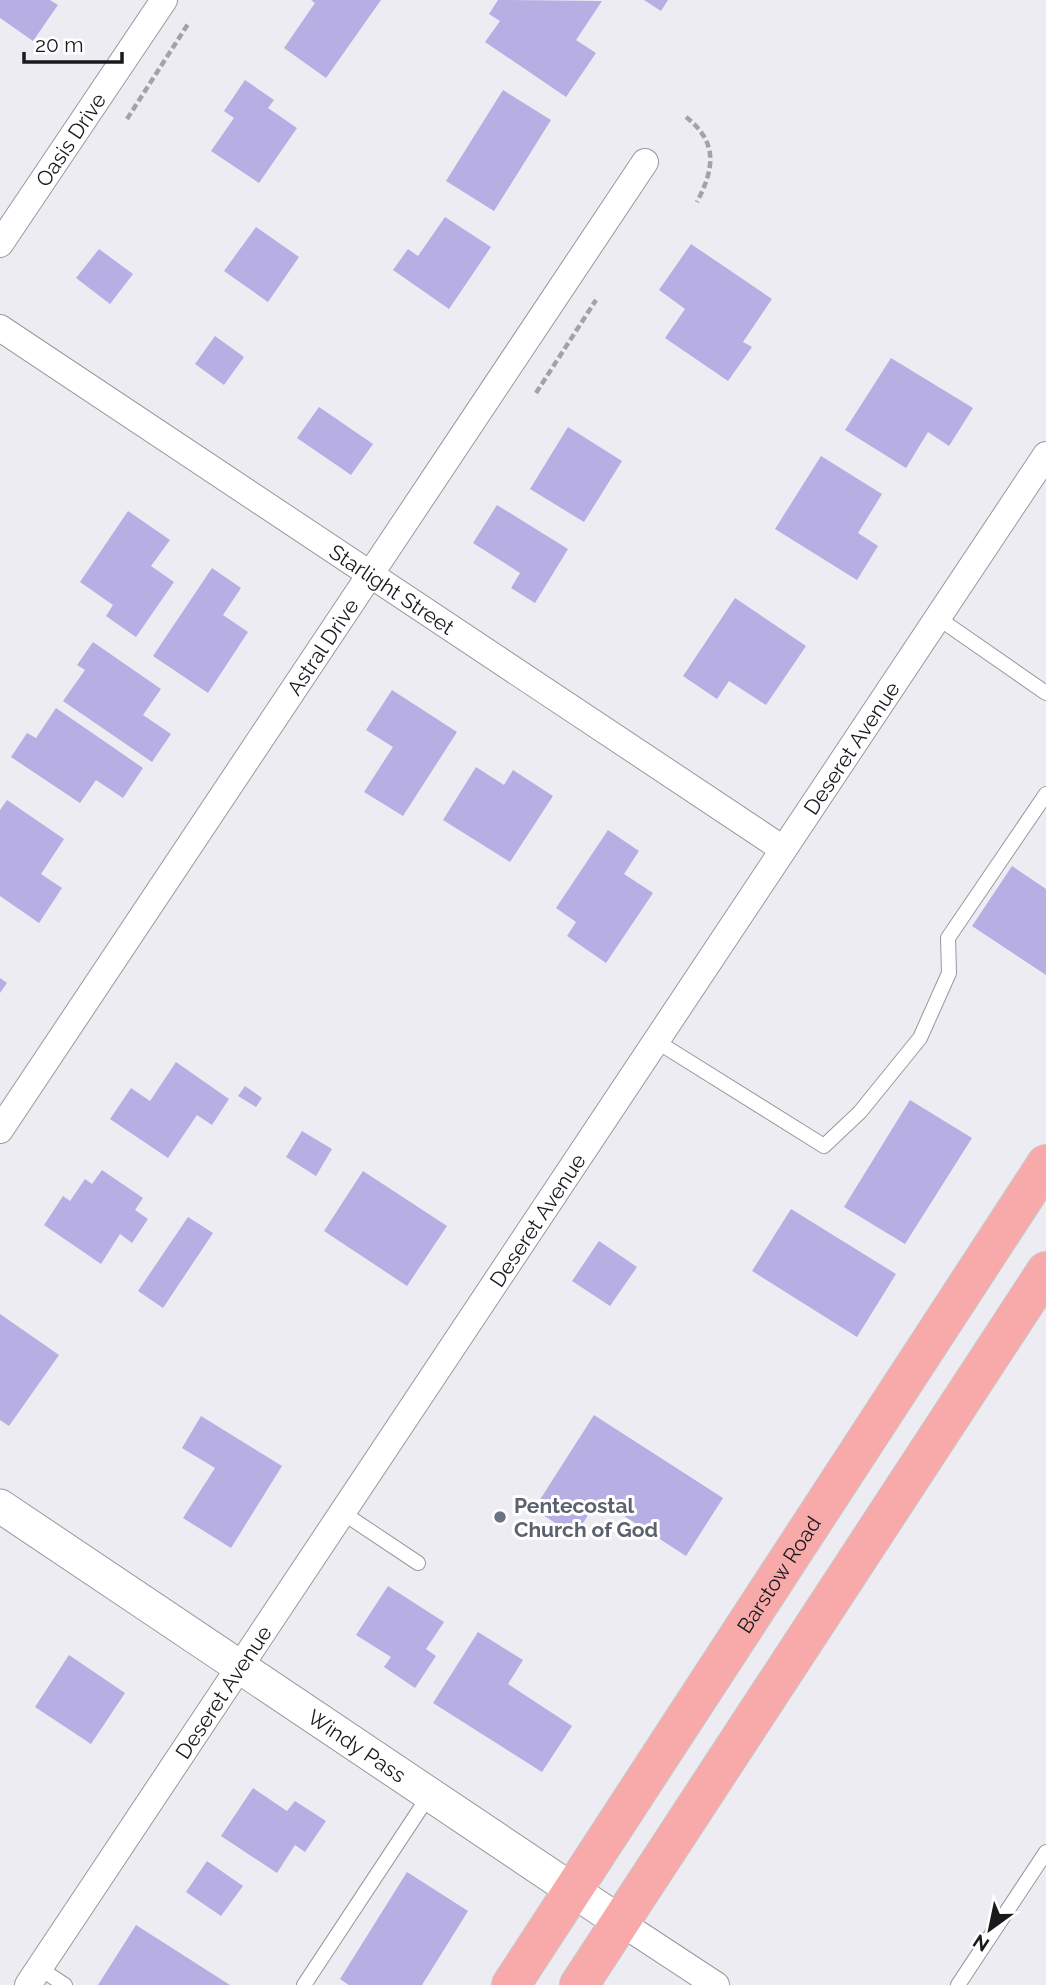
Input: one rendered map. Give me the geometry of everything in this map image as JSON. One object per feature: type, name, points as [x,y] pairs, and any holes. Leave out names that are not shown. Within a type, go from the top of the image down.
[{"type":"main road","name":"Barstow Road","points":[[512,1985],[1046,1164]]},
{"type":"main road","points":[[579,1985],[1046,1271]]},
{"type":"street","name":"Oasis Drive","points":[[0,244],[164,0]]},
{"type":"street","name":"Astral Drive","points":[[0,1130],[645,162]]},
{"type":"street","name":"Starlight Street","points":[[0,328],[783,849]]},
{"type":"street","name":"Deseret Avenue","points":[[34,1977],[1046,456]]},
{"type":"street","name":"Windy Pass","points":[[0,1506],[716,1985]]},
{"type":"lane","points":[[938,618],[1046,693]]},
{"type":"lane","points":[[656,1041],[824,1146],[860,1112],[920,1038],[949,973],[948,938],[1046,794]]},
{"type":"lane","points":[[343,1513],[418,1563]]},
{"type":"lane","points":[[304,1985],[431,1793]]},
{"type":"lane","points":[[958,1985],[1046,1852]]},
{"type":"lane","points":[[34,1977],[65,1985]]},
{"type":"path","points":[[127,119],[188,24]]},
{"type":"path","points":[[686,117],[704,137],[710,156],[711,176],[697,202]]},
{"type":"path","points":[[536,393],[596,300]]},
{"type":"building","points":[[0,0],[50,0],[58,5],[33,41],[0,18]]},
{"type":"building","points":[[311,0],[381,0],[326,78],[284,48],[315,3]]},
{"type":"building","points":[[498,0],[602,1],[576,40],[596,53],[566,97],[485,42],[500,21],[489,14]]},
{"type":"building","points":[[644,0],[668,0],[661,11]]},
{"type":"building","points":[[245,80],[274,100],[268,108],[297,128],[259,183],[211,151],[234,118],[224,111]]},
{"type":"building","points":[[503,90],[551,120],[494,211],[446,181]]},
{"type":"building","points":[[445,217],[491,247],[449,309],[393,270],[408,249],[418,256]]},
{"type":"building","points":[[256,227],[299,257],[268,302],[224,271]]},
{"type":"building","points":[[691,244],[772,299],[743,342],[752,347],[728,381],[665,338],[685,309],[659,290]]},
{"type":"building","points":[[99,249],[133,274],[110,304],[76,278]]},
{"type":"building","points":[[215,336],[244,357],[224,385],[195,364]]},
{"type":"building","points":[[891,358],[973,408],[949,446],[928,432],[906,468],[845,430]]},
{"type":"building","points":[[319,407],[373,444],[351,475],[297,438]]},
{"type":"building","points":[[568,427],[622,461],[584,522],[530,489]]},
{"type":"building","points":[[821,456],[882,494],[858,533],[878,546],[857,580],[775,529]]},
{"type":"building","points":[[497,505],[568,549],[535,603],[511,588],[520,573],[473,543]]},
{"type":"building","points":[[128,511],[170,540],[151,566],[174,582],[136,637],[106,616],[113,605],[80,582]]},
{"type":"building","points":[[212,568],[241,588],[223,615],[248,632],[208,693],[153,656]]},
{"type":"building","points":[[735,598],[806,646],[766,705],[729,681],[717,699],[683,676]]},
{"type":"building","points":[[93,642],[161,689],[143,715],[171,734],[152,762],[63,701],[85,670],[77,665]]},
{"type":"building","points":[[392,690],[457,732],[403,816],[364,792],[393,747],[366,730]]},
{"type":"building","points":[[56,708],[143,768],[123,798],[96,780],[80,803],[11,757],[27,733],[36,738]]},
{"type":"building","points":[[476,767],[504,785],[513,770],[553,796],[510,862],[443,820]]},
{"type":"building","points":[[7,800],[64,839],[41,874],[62,888],[39,923],[0,896],[0,810]]},
{"type":"building","points":[[608,830],[639,851],[624,874],[653,893],[606,963],[567,936],[576,922],[556,908]]},
{"type":"building","points":[[1012,866],[1046,889],[1046,975],[972,926]]},
{"type":"building","points":[[0,978],[7,983],[0,993]]},
{"type":"building","points":[[176,1062],[229,1099],[212,1125],[197,1115],[168,1158],[110,1119],[131,1088],[150,1101]]},
{"type":"building","points":[[245,1086],[262,1098],[256,1107],[238,1096]]},
{"type":"building","points":[[910,1100],[972,1138],[905,1244],[844,1207]]},
{"type":"building","points":[[302,1131],[332,1149],[316,1176],[286,1157]]},
{"type":"building","points":[[102,1170],[143,1198],[135,1210],[148,1219],[132,1243],[120,1234],[101,1264],[44,1225],[63,1196],[70,1201],[85,1179],[92,1184]]},
{"type":"building","points":[[363,1171],[447,1226],[407,1286],[324,1231]]},
{"type":"building","points":[[791,1209],[896,1274],[857,1337],[752,1271]]},
{"type":"building","points":[[188,1217],[213,1233],[163,1308],[138,1291]]},
{"type":"building","points":[[599,1241],[637,1267],[610,1306],[572,1281]]},
{"type":"building","points":[[0,1314],[59,1355],[9,1426],[0,1420]]},
{"type":"building","points":[[594,1415],[723,1498],[686,1556],[598,1499],[575,1536],[534,1509]]},
{"type":"building","points":[[201,1416],[282,1466],[231,1548],[183,1518],[215,1468],[182,1448]]},
{"type":"building","points":[[388,1586],[444,1622],[426,1649],[436,1656],[415,1688],[384,1667],[391,1657],[356,1635]]},
{"type":"building","points":[[478,1632],[523,1660],[508,1684],[572,1726],[542,1772],[433,1703]]},
{"type":"building","points":[[69,1655],[125,1693],[91,1744],[35,1707]]},
{"type":"building","points":[[253,1788],[287,1811],[295,1801],[326,1821],[305,1852],[295,1845],[277,1873],[221,1836]]},
{"type":"building","points":[[207,1861],[243,1886],[221,1916],[186,1892]]},
{"type":"building","points":[[407,1872],[468,1911],[422,1985],[349,1985],[340,1979]]},
{"type":"building","points":[[136,1925],[230,1985],[98,1985]]},
{"type":"place","name":"Pentecostal Church of God","points":[[500,1517]]}]
